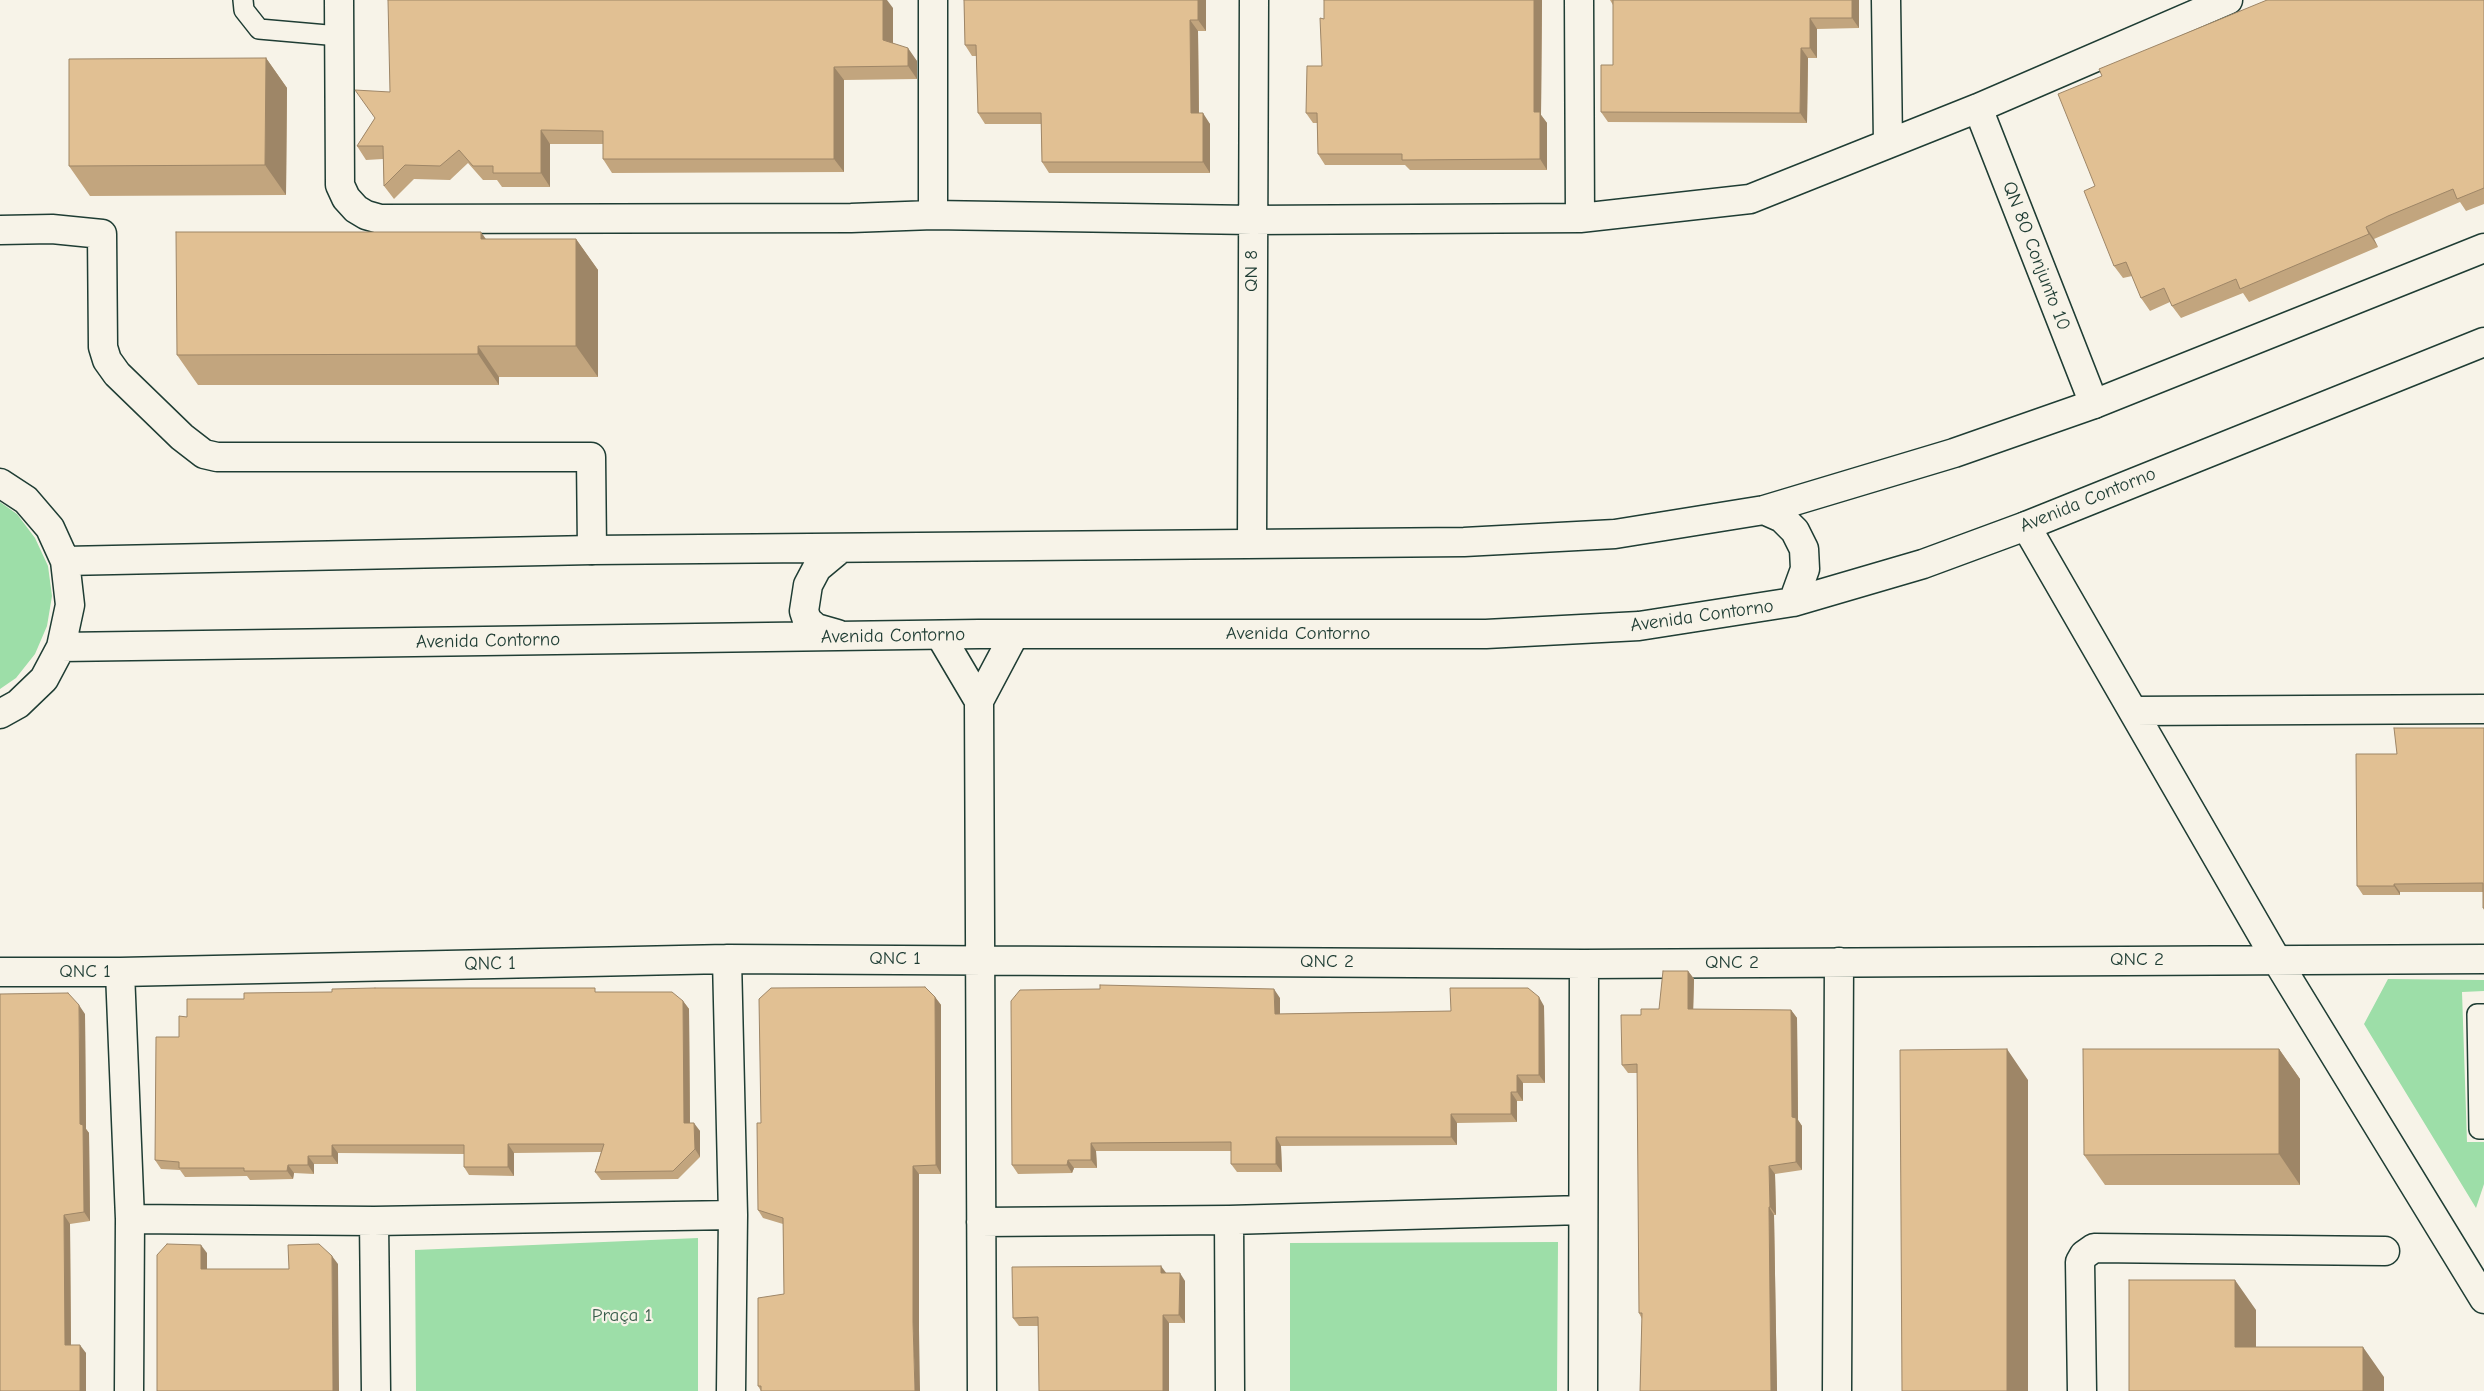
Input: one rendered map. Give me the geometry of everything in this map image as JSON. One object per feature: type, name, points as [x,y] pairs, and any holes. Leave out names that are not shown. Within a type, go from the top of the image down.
[{"type":"street","points":[[339,0],[340,186],[351,203],[366,215],[380,219],[851,218],[933,215],[1252,220],[1580,218],[1750,198],[1978,108],[2194,7],[2228,0]]},
{"type":"street","points":[[933,0],[933,215]]},
{"type":"street","name":"QN 8","points":[[1252,542],[1254,0]]},
{"type":"street","points":[[1578,0],[1580,218]]},
{"type":"street","points":[[1886,0],[1888,143]]},
{"type":"street","name":"QN 8O Conjunto 10","points":[[1978,108],[2094,404]]},
{"type":"street","points":[[0,230],[52,229],[102,234],[103,348],[107,360],[117,374],[182,437],[204,454],[217,457],[591,457],[592,550]]},
{"type":"street","points":[[65,561],[592,550],[1252,542],[1464,542],[1615,534],[1764,510],[1954,453],[2094,404],[2484,248]]},
{"type":"street","name":"Avenida Contorno","points":[[62,647],[1014,634],[1486,634],[1639,626],[1793,602],[1923,564],[2026,526],[2484,342]]},
{"type":"street","points":[[0,483],[26,500],[50,528],[65,561],[70,605],[62,647],[44,679],[18,704],[0,714]]},
{"type":"street","points":[[1764,510],[1782,518],[1789,524],[1804,548],[1805,569],[1793,602]]},
{"type":"street","points":[[2026,526],[2276,959],[2480,1282]]},
{"type":"street","points":[[841,548],[817,568],[808,586],[804,611],[807,620],[816,628],[845,636]]},
{"type":"street","points":[[982,1391],[979,701],[1014,634]]},
{"type":"street","points":[[940,635],[979,701]]},
{"type":"street","points":[[2134,711],[2484,709]]},
{"type":"street","points":[[727,959],[734,1214],[731,1391]]},
{"type":"street","name":"QNC 1","points":[[0,972],[120,972],[727,959],[980,960]]},
{"type":"street","name":"QNC 2","points":[[980,960],[1584,964],[2484,959]]},
{"type":"street","points":[[1837,1391],[1839,962]]},
{"type":"street","points":[[1583,1391],[1584,964]]},
{"type":"street","points":[[120,972],[130,1219],[129,1391]]},
{"type":"street","points":[[981,1222],[1229,1220],[1582,1210]]},
{"type":"street","points":[[130,1219],[374,1221],[734,1214]]},
{"type":"street","points":[[1229,1220],[1230,1391]]},
{"type":"street","points":[[374,1221],[376,1391]]},
{"type":"street","points":[[2082,1391],[2080,1262],[2084,1255],[2094,1248],[2384,1251]]},
{"type":"lane","points":[[243,0],[244,10],[259,29],[339,36]]},
{"type":"lane","points":[[2484,1014],[2477,1014],[2479,1129],[2484,1129]]},
{"type":"green space","points":[[0,502],[17,514],[35,538],[48,566],[52,596],[47,626],[35,654],[16,678],[0,689]]},
{"type":"green space","points":[[2388,979],[2484,980],[2484,991],[2462,992],[2467,1142],[2484,1142],[2484,1184],[2476,1208],[2364,1024]]},
{"type":"green space","name":"Praça 1","points":[[698,1238],[698,1391],[416,1391],[415,1250]]},
{"type":"green space","points":[[1558,1242],[1557,1391],[1290,1391],[1290,1243]]},
{"type":"building","points":[[388,0],[883,0],[883,40],[908,48],[908,66],[834,67],[834,159],[603,159],[603,131],[541,130],[541,173],[493,173],[493,166],[473,166],[459,150],[440,166],[405,165],[384,186],[383,146],[357,146],[375,118],[355,90],[390,92]]},
{"type":"building","points":[[964,0],[1198,0],[1198,20],[1190,20],[1191,113],[1203,113],[1203,162],[1042,162],[1041,113],[978,113],[976,45],[965,45]]},
{"type":"building","points":[[1324,0],[1534,0],[1534,112],[1540,112],[1540,159],[1402,160],[1402,154],[1318,154],[1317,113],[1306,113],[1307,66],[1322,66],[1320,18],[1324,19]]},
{"type":"building","points":[[1613,0],[1852,0],[1852,18],[1810,18],[1810,48],[1801,48],[1800,113],[1601,112],[1601,65],[1613,65]]},
{"type":"building","points":[[2267,0],[2484,0],[2484,188],[2457,199],[2453,189],[2366,227],[2369,234],[2240,289],[2236,279],[2172,306],[2164,288],[2141,298],[2126,262],[2114,266],[2084,191],[2095,186],[2058,94],[2102,76],[2099,69]]},
{"type":"building","points":[[266,58],[265,165],[69,166],[69,59]]},
{"type":"building","points":[[176,232],[481,232],[481,239],[576,239],[576,346],[478,346],[478,354],[177,355]]},
{"type":"building","points":[[2394,728],[2484,728],[2484,908],[2483,883],[2357,886],[2356,754],[2397,754]]},
{"type":"building","points":[[1663,971],[1688,971],[1688,1009],[1791,1010],[1792,1117],[1796,1118],[1796,1162],[1769,1166],[1771,1391],[1640,1391],[1642,1313],[1639,1313],[1637,1064],[1622,1065],[1621,1015],[1641,1015],[1641,1009],[1659,1009]]},
{"type":"building","points":[[1100,985],[1274,989],[1275,1014],[1451,1011],[1450,988],[1528,988],[1539,997],[1539,1075],[1517,1075],[1517,1092],[1511,1092],[1511,1114],[1451,1114],[1451,1137],[1276,1137],[1276,1164],[1231,1164],[1231,1142],[1091,1143],[1091,1160],[1068,1160],[1067,1165],[1012,1165],[1011,1001],[1020,990],[1100,989]]},
{"type":"building","points":[[925,987],[935,997],[936,1165],[913,1166],[915,1391],[761,1391],[761,1386],[758,1386],[758,1298],[784,1294],[783,1218],[758,1210],[757,1123],[761,1123],[759,999],[771,988]]},
{"type":"building","points":[[595,988],[595,992],[672,992],[683,1001],[684,1123],[694,1123],[695,1149],[673,1171],[595,1172],[604,1144],[508,1144],[508,1167],[464,1167],[464,1145],[332,1145],[332,1156],[308,1156],[308,1165],[288,1165],[287,1171],[244,1171],[244,1168],[179,1168],[179,1162],[155,1160],[156,1037],[179,1037],[179,1016],[187,1017],[187,999],[244,999],[244,993],[332,992],[332,989]]},
{"type":"building","points":[[68,993],[79,1005],[80,1124],[83,1125],[84,1212],[64,1215],[65,1345],[80,1345],[80,1391],[0,1391],[0,994]]},
{"type":"building","points":[[2007,1049],[2007,1391],[1902,1391],[1900,1050]]},
{"type":"building","points":[[2083,1049],[2279,1049],[2279,1154],[2084,1155]]},
{"type":"building","points":[[167,1244],[201,1245],[201,1269],[289,1269],[288,1245],[319,1244],[332,1256],[333,1391],[157,1391],[157,1255]]},
{"type":"building","points":[[1161,1266],[1161,1273],[1180,1273],[1179,1315],[1163,1315],[1163,1391],[1039,1391],[1038,1317],[1013,1318],[1012,1267]]},
{"type":"building","points":[[2129,1280],[2235,1280],[2235,1347],[2363,1347],[2363,1391],[2129,1391]]}]
